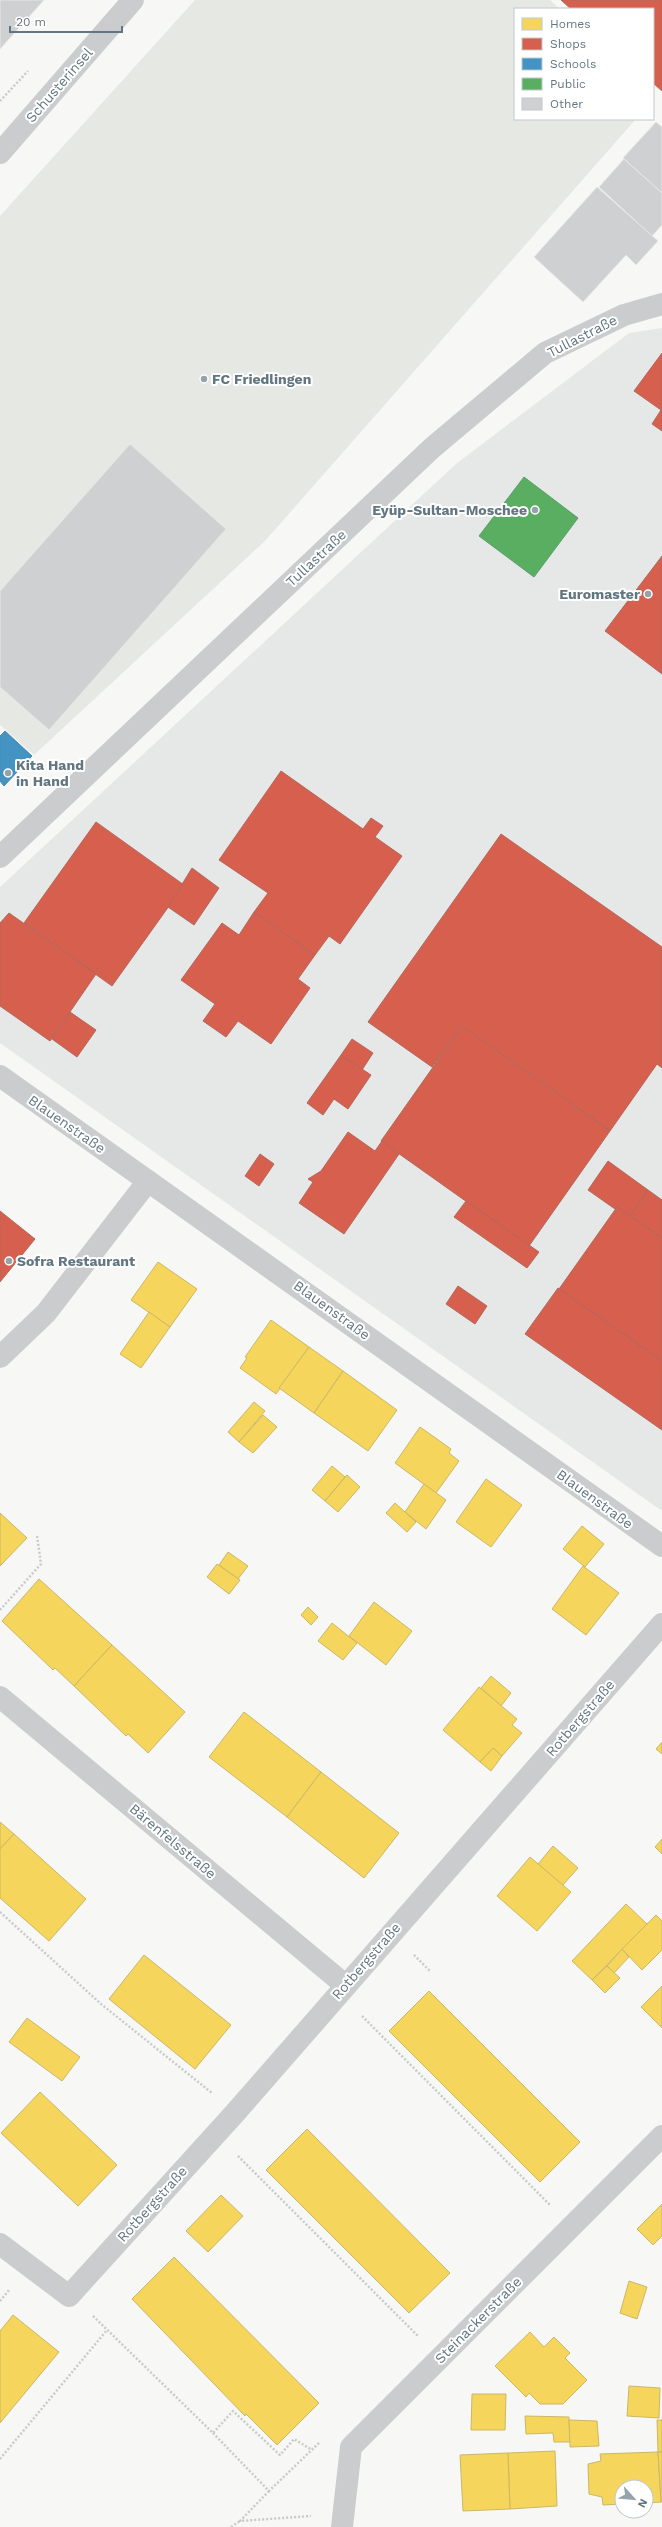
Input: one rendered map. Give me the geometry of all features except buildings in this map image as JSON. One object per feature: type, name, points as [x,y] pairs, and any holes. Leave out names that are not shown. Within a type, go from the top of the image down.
[{"type":"street","name":"Schusterinsel","points":[[0,153],[133,0]]},
{"type":"street","name":"Tullastraße","points":[[0,857],[432,448],[545,353],[624,315],[662,304]]},
{"type":"street","name":"Blauenstraße","points":[[0,1076],[662,1546]]},
{"type":"street","points":[[0,1357],[46,1313],[148,1181]]},
{"type":"street","name":"Rotbergstraße","points":[[0,2244],[69,2296],[235,2113],[345,1985],[662,1624]]},
{"type":"street","name":"Bärenfelsstraße","points":[[0,1697],[345,1985]]},
{"type":"street","name":"Steinackerstraße","points":[[342,2521],[351,2447],[662,2136]]},
{"type":"path","points":[[0,1610],[41,1564],[37,1536]]},
{"type":"path","points":[[0,1912],[101,2004],[235,2113]]},
{"type":"path","points":[[357,2012],[555,2209]]},
{"type":"path","points":[[238,2155],[423,2340]]},
{"type":"path","points":[[88,2311],[213,2433],[269,2491]]},
{"type":"path","points":[[0,2458],[107,2330]]},
{"type":"path","points":[[213,2433],[233,2411],[280,2455],[294,2440],[312,2450]]},
{"type":"path","points":[[231,2527],[240,2521],[323,2439]]},
{"type":"path","points":[[240,2521],[342,2521]]},
{"type":"shaded area","name":"FC Friedlingen","points":[[195,0],[550,0],[559,8],[514,8],[514,120],[635,120],[265,541],[34,755],[0,725],[0,216]]},
{"type":"shaded area","points":[[662,328],[662,1511],[0,1043],[0,887],[456,464],[629,333]]},
{"type":"place","name":"FC Friedlingen","points":[[204,379]]},
{"type":"place","name":"Eyüp-Sultan-Moschee","points":[[535,510]]},
{"type":"place","name":"Euromaster","points":[[648,594]]},
{"type":"place","name":"Kita Hand in Hand","points":[[8,773]]},
{"type":"place","name":"Sofra Restaurant","points":[[9,1261]]}]
